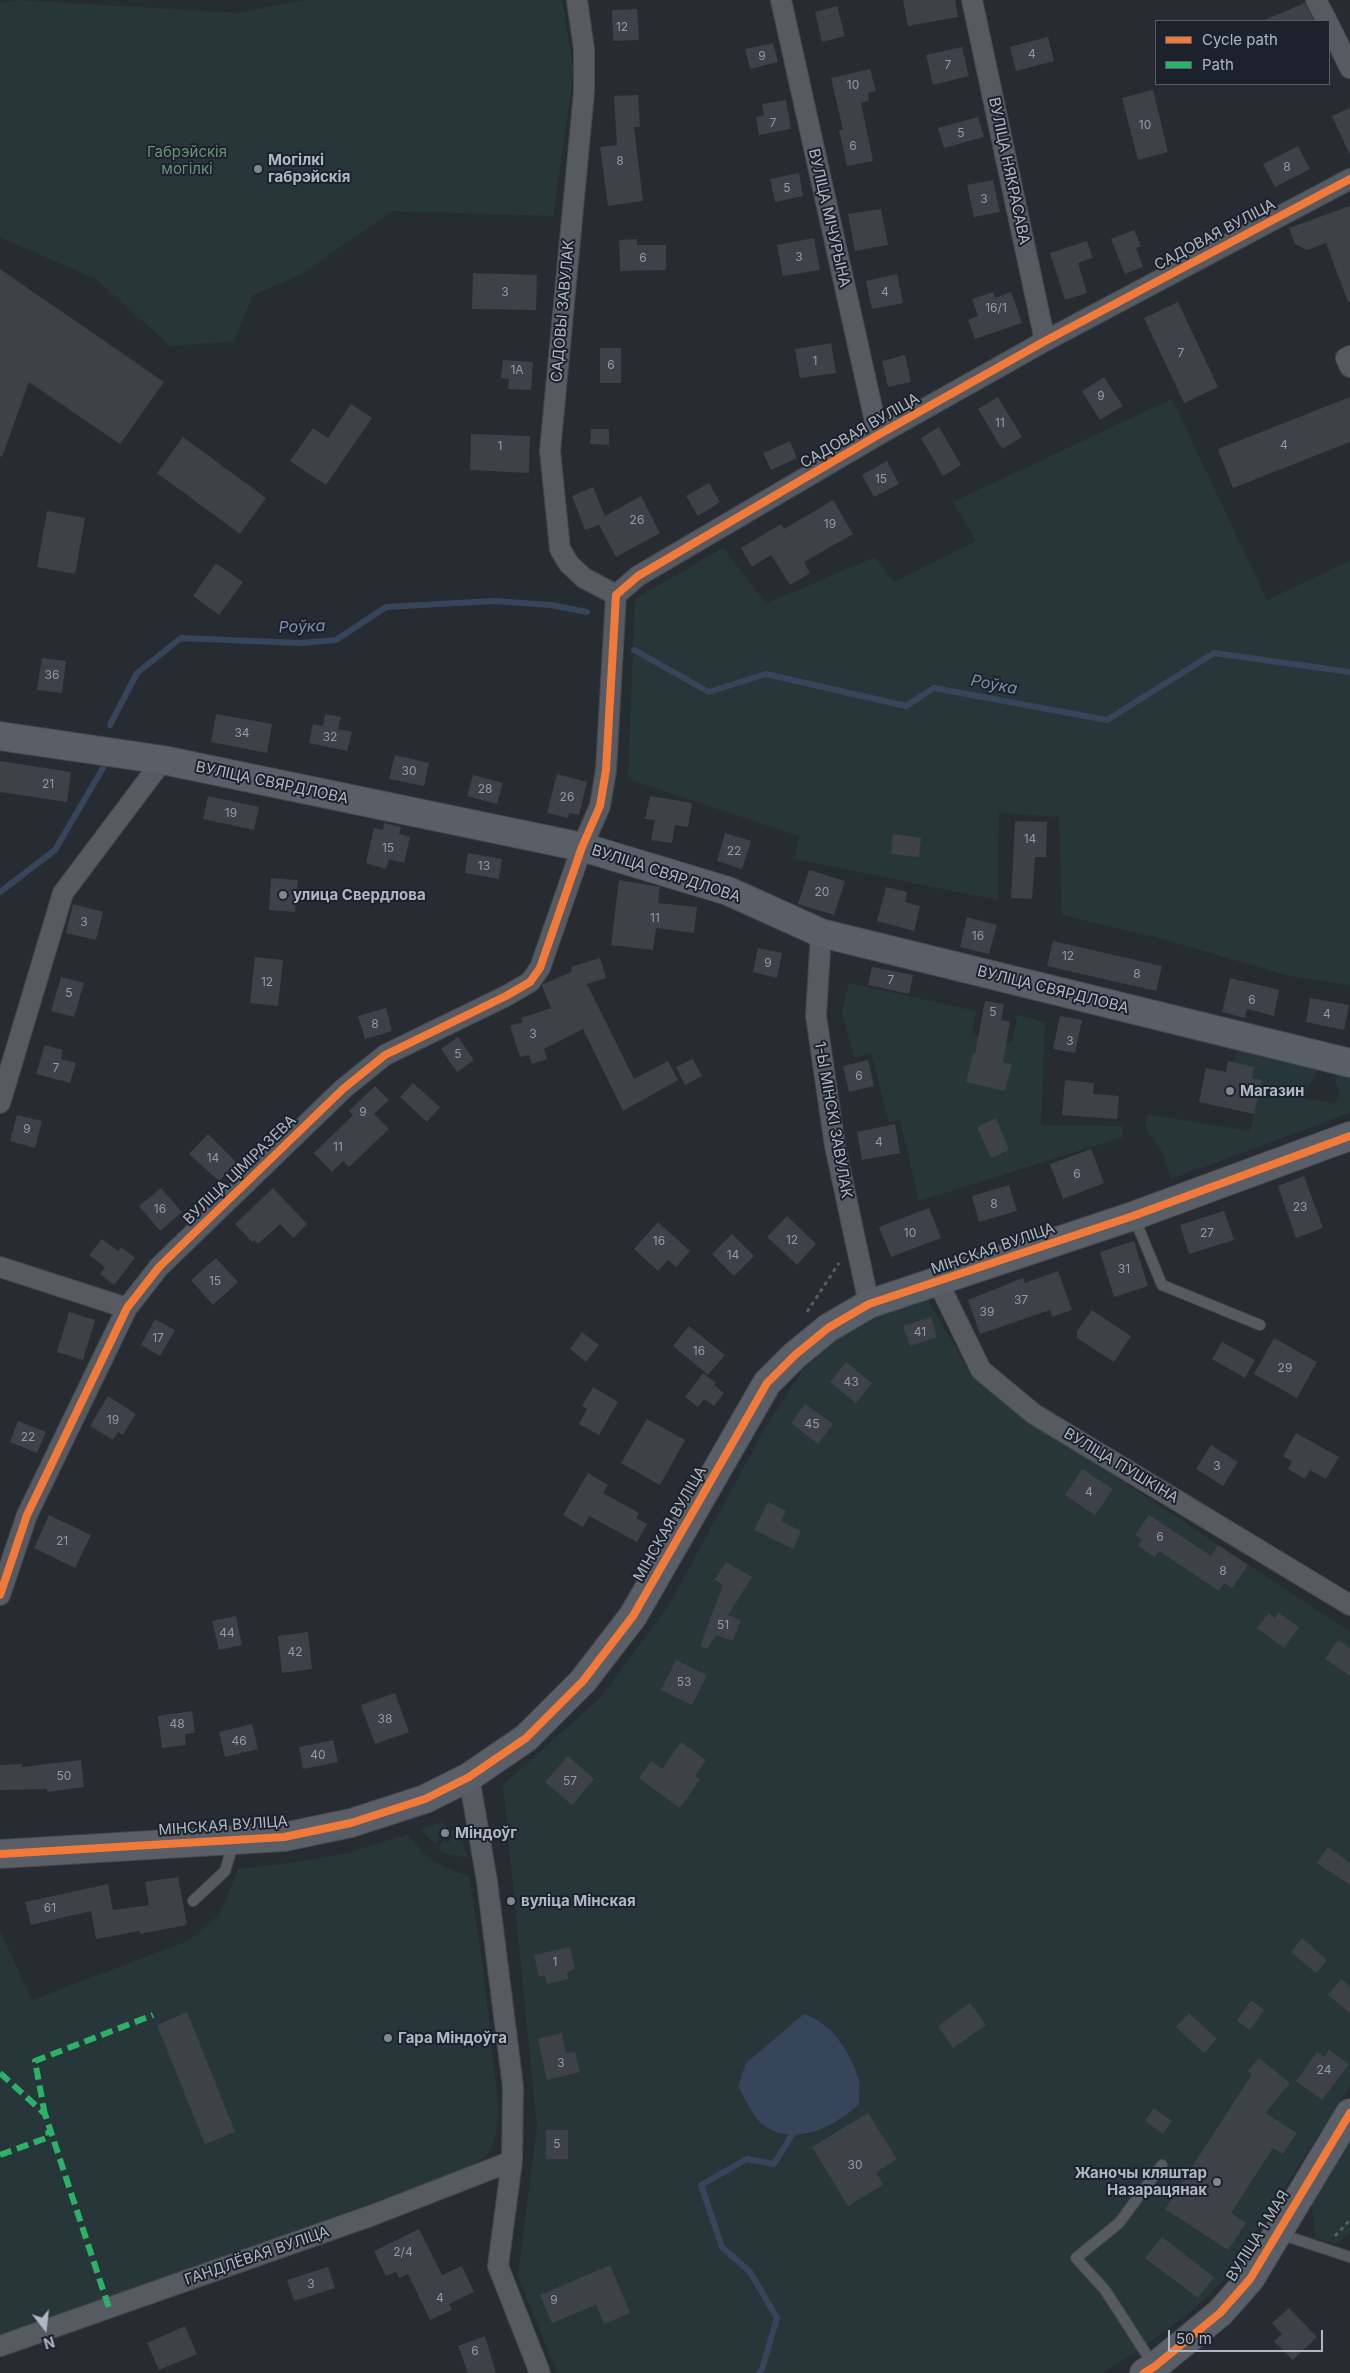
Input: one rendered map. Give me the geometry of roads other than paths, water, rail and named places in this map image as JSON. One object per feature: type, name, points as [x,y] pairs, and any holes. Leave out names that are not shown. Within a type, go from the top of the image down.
[{"type":"street","name":"САДОВЫ ЗАВУЛАК","points":[[577,0],[584,49],[584,92],[550,451],[560,549],[569,564],[584,578],[616,595]]},
{"type":"street","name":"ВУЛІЦА МІЧУРЫНА","points":[[781,0],[878,435]]},
{"type":"street","name":"ВУЛІЦА НЯКРАСАВА","points":[[972,0],[1045,341]]},
{"type":"street","points":[[1316,0],[1326,20]]},
{"type":"street","points":[[1330,28],[1350,68]]},
{"type":"street","name":"САДОВАЯ ВУЛІЦА","points":[[616,595],[638,576],[878,435],[1045,341],[1350,179]]},
{"type":"street","points":[[1350,356],[1346,358],[1350,367]]},
{"type":"street","points":[[582,847],[600,806],[606,770],[616,595]]},
{"type":"street","name":"ВУЛІЦА СВЯРДЛОВА","points":[[0,736],[163,760],[582,847],[728,891],[821,934],[1350,1063]]},
{"type":"street","points":[[0,1103],[63,894],[163,760]]},
{"type":"street","name":"ВУЛІЦА ЦІМІРАЗЕВА","points":[[0,1595],[27,1515],[128,1308],[159,1267],[343,1089],[385,1055],[506,996],[530,982],[540,968],[582,847]]},
{"type":"street","name":"1-Ы МІНСКІ ЗАВУЛАК","points":[[821,934],[816,1016],[835,1146],[869,1304]]},
{"type":"street","name":"МІНСКАЯ ВУЛІЦА","points":[[0,1854],[284,1837],[351,1823],[425,1799],[469,1777],[526,1738],[583,1681],[633,1616],[767,1383],[795,1355],[828,1328],[869,1304],[1133,1216],[1350,1136]]},
{"type":"street","points":[[0,1267],[128,1308]]},
{"type":"street","name":"ВУЛІЦА ПУШКІНА","points":[[938,1282],[981,1370],[1034,1414],[1350,1605]]},
{"type":"street","points":[[469,1777],[487,1881],[513,2087],[512,2161],[498,2266],[540,2373]]},
{"type":"street","name":"ВУЛІЦА 1 МАЯ","points":[[1149,2370],[1220,2313],[1250,2279],[1350,2113]]},
{"type":"street","name":"ГАНДЛЁВАЯ ВУЛІЦА","points":[[0,2346],[373,2215],[512,2161]]},
{"type":"lane","points":[[1133,1216],[1162,1285],[1260,1325]]},
{"type":"lane","points":[[193,1901],[225,1871],[234,1840]]},
{"type":"lane","points":[[1149,2370],[1105,2290],[1076,2258],[1119,2222],[1162,2165]]},
{"type":"lane","points":[[1276,2233],[1350,2257]]},
{"type":"water","points":[[804,2014],[814,2018],[831,2031],[850,2057],[859,2080],[859,2104],[826,2127],[813,2132],[786,2134],[773,2131],[761,2123],[738,2087],[746,2063]]},
{"type":"waterway","name":"Роўка","points":[[110,725],[137,673],[181,638],[301,643],[336,640],[386,607],[494,601],[551,605],[587,612]]},
{"type":"waterway","name":"Роўка","points":[[634,650],[709,692],[766,674],[906,706],[934,688],[1107,720],[1214,653],[1350,672]]},
{"type":"waterway","name":"Роўка","points":[[0,892],[55,850],[103,768],[105,759]]},
{"type":"waterway","points":[[759,2373],[762,2369],[777,2318],[750,2272],[722,2247],[701,2185],[747,2159],[774,2164],[793,2133]]},
{"type":"place","name":"Могілкі габрэйскія","points":[[258,169]]},
{"type":"place","name":"улица Свердлова","points":[[283,895]]},
{"type":"place","name":"Магазин","points":[[1230,1091]]},
{"type":"place","name":"Міндоўг","points":[[445,1833]]},
{"type":"place","name":"вуліца Мінская","points":[[511,1901]]},
{"type":"place","name":"Гара Міндоўга","points":[[388,2038]]},
{"type":"place","name":"Жаночы кляштар Назарацянак","points":[[1217,2182]]},
{"type":"park label","name":"Габрэйскія могілкі","points":[[187,160]]}]
